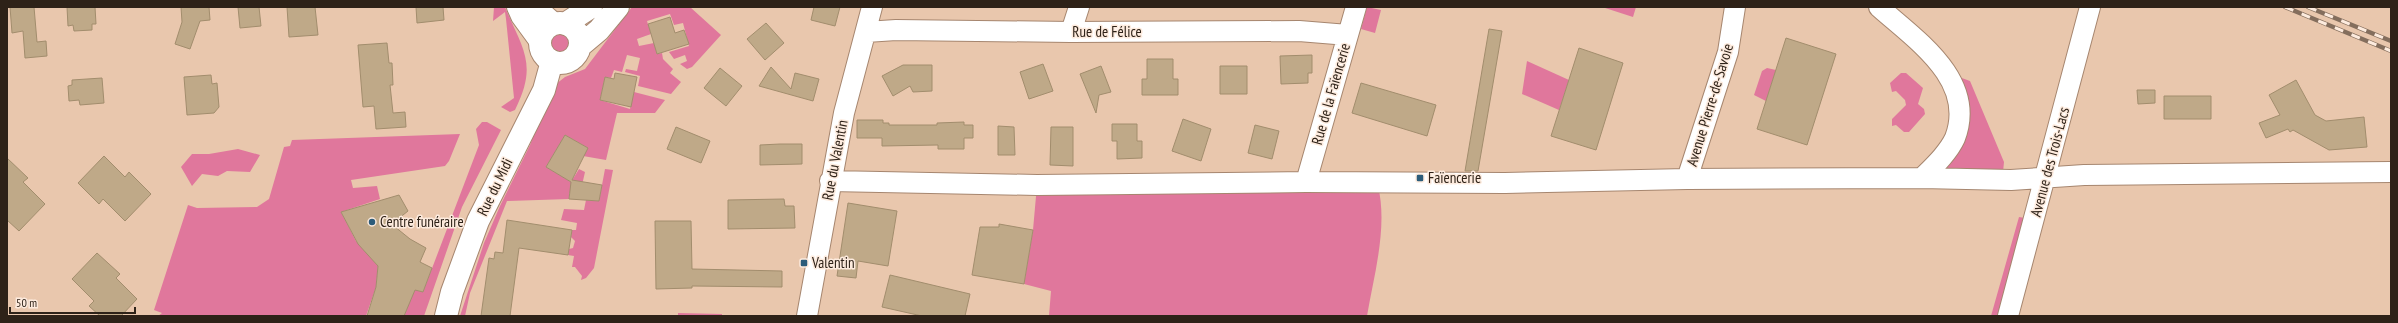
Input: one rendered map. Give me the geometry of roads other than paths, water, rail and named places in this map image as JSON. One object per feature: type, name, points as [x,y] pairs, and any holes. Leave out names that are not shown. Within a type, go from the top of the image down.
[{"type":"main road","points":[[560,24],[577,32],[580,46],[578,52],[570,60],[564,63],[552,61],[543,54],[540,42],[544,30],[560,24],[591,7]]},
{"type":"main road","points":[[580,46],[599,30],[618,7]]},
{"type":"main road","name":"Rue du Midi","points":[[446,316],[452,292],[478,221],[544,90],[552,61]]},
{"type":"street","points":[[517,7],[521,16],[540,42]]},
{"type":"street","points":[[536,7],[560,24]]},
{"type":"street","name":"Rue du Valentin","points":[[807,316],[830,181],[844,113],[872,7]]},
{"type":"street","points":[[1071,32],[1079,7]]},
{"type":"street","name":"Rue de la Faïencerie","points":[[1306,182],[1356,7]]},
{"type":"street","name":"Avenue Pierre-de-Savoie","points":[[1687,179],[1728,52],[1735,7]]},
{"type":"street","points":[[1879,7],[1932,55],[1952,80],[1956,90],[1959,103],[1958,123],[1954,138],[1941,159],[1922,178]]},
{"type":"street","name":"Avenue des Trois-Lacs","points":[[2008,316],[2046,178],[2090,7]]},
{"type":"street","name":"Rue de Félice","points":[[866,32],[896,30],[1071,32],[1300,31],[1348,35]]},
{"type":"street","points":[[830,181],[853,183],[1037,186],[1306,182],[1505,183],[1687,179],[1922,178],[2011,180],[2084,176],[2391,172]]},
{"type":"railway","points":[[2285,7],[2391,51]]},
{"type":"railway","points":[[2308,7],[2391,41]]},
{"type":"place","name":"Faïencerie","points":[[1420,178]]},
{"type":"place","name":"Centre funéraire","points":[[372,222]]},
{"type":"place","name":"Valentin","points":[[804,263]]}]
